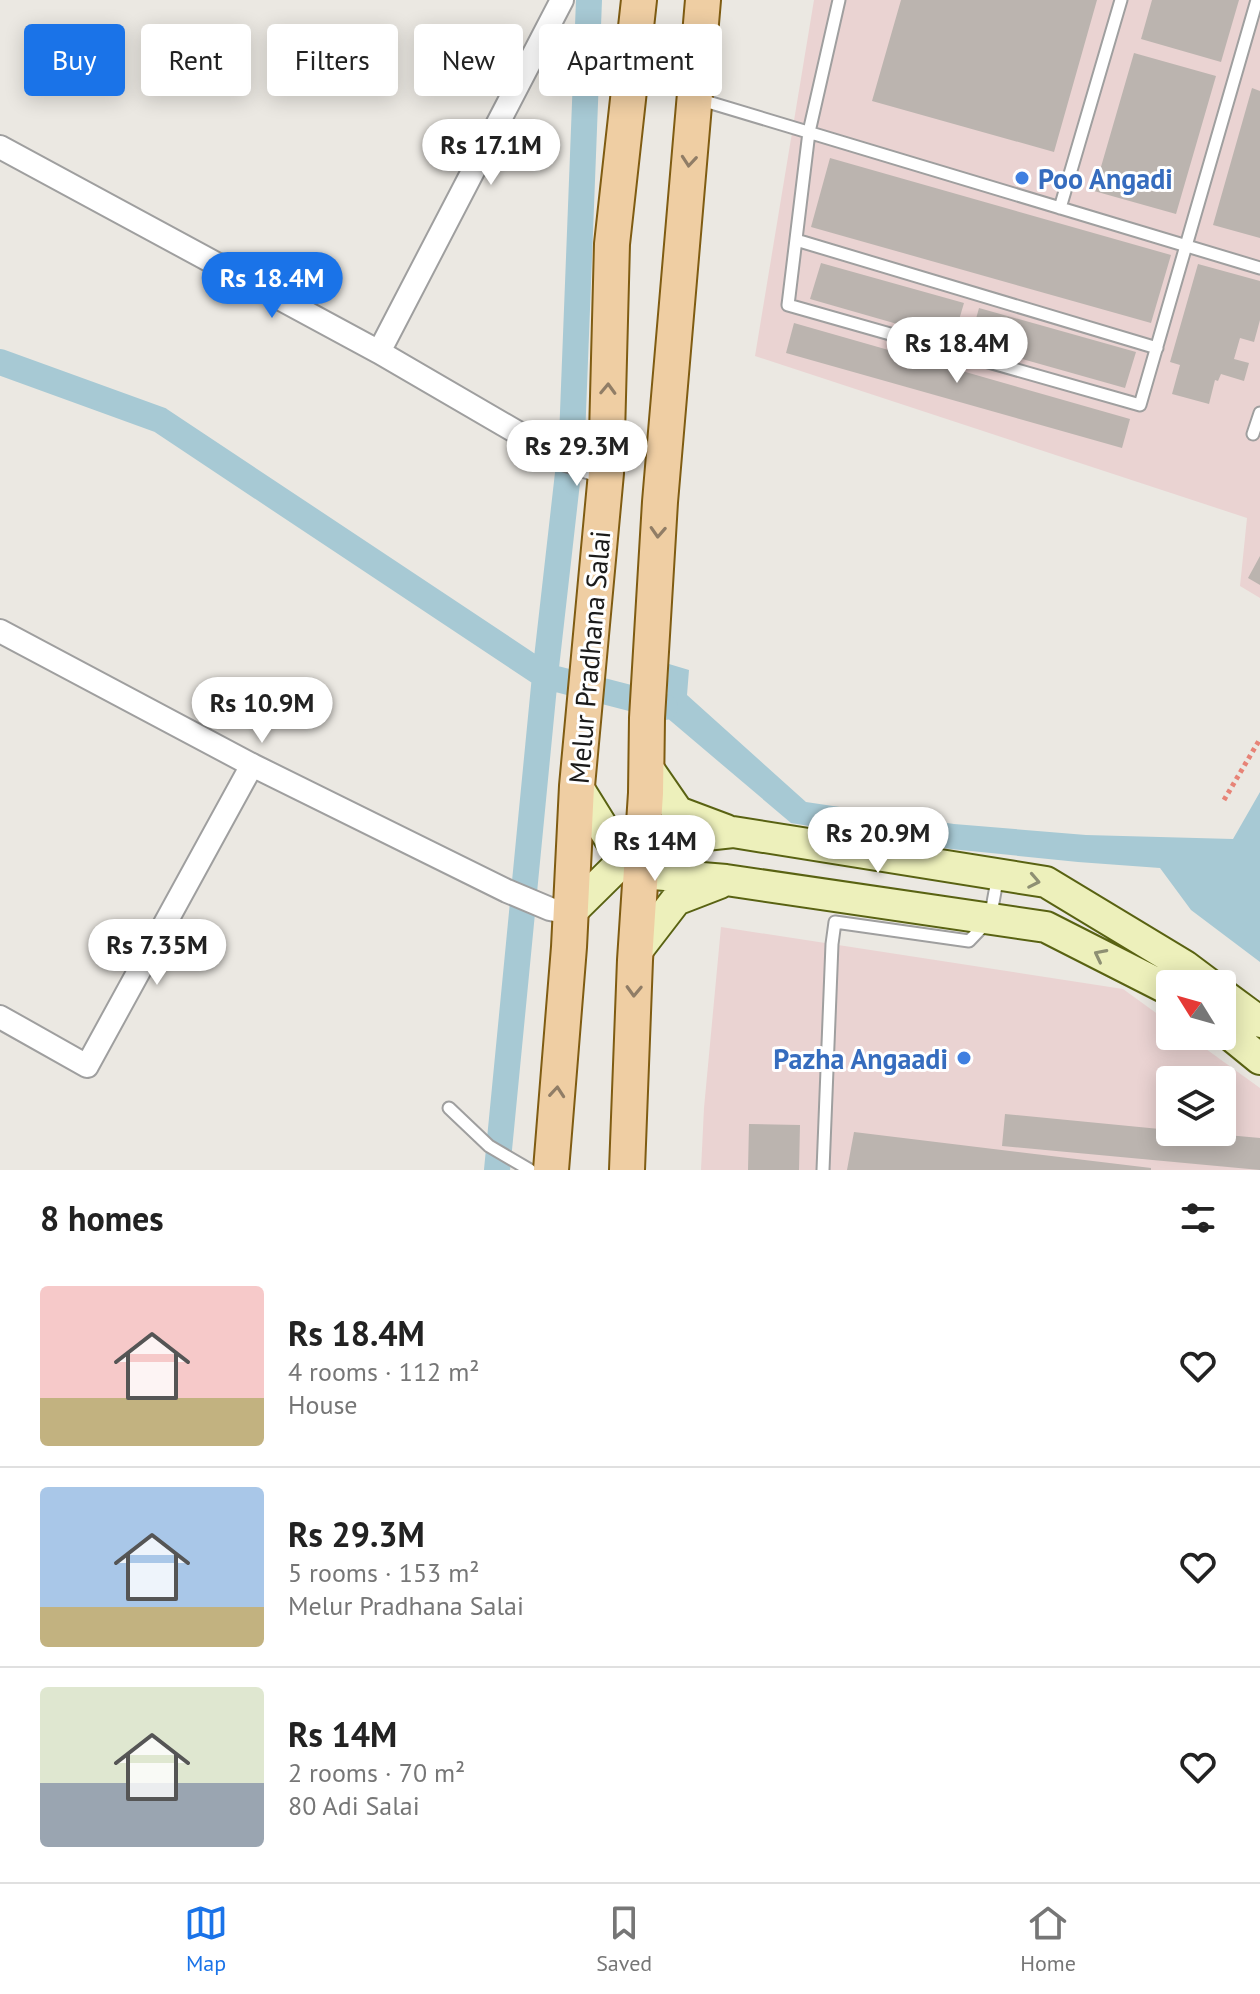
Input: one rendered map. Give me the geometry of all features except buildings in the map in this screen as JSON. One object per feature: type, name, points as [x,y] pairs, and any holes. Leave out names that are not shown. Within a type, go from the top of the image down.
[{"type":"main road","name":"Melur Pradhana Salai","points":[[534,1168],[569,947],[560,911],[577,786],[606,473],[612,244],[639,0]]},
{"type":"main road","name":"Melur Pradhana Salai","points":[[627,1170],[636,952],[635,858],[647,767],[647,718],[660,502],[703,0]]},
{"type":"main road","points":[[647,767],[678,812],[733,832],[1046,882],[1190,970]]},
{"type":"main road","points":[[577,786],[635,858],[726,880],[1046,927],[1156,983]]},
{"type":"main road","points":[[560,911],[635,858],[733,832]]},
{"type":"main road","points":[[636,952],[676,900],[726,880]]},
{"type":"main road","points":[[1236,1004],[1260,1022]]},
{"type":"main road","points":[[1236,1039],[1260,1059]]},
{"type":"street","points":[[379,352],[562,0]]},
{"type":"street","points":[[0,147],[379,352],[563,459],[606,473]]},
{"type":"street","points":[[0,631],[252,765],[507,891],[560,911]]},
{"type":"street","points":[[0,1017],[87,1066],[252,765]]},
{"type":"lane","points":[[839,0],[809,132],[788,305],[1140,405],[1257,0]]},
{"type":"lane","points":[[1060,208],[1121,0]]},
{"type":"lane","points":[[695,98],[1260,268]]},
{"type":"lane","points":[[796,240],[1157,348]]},
{"type":"lane","points":[[1253,434],[1260,413]]},
{"type":"lane","points":[[823,1170],[835,922],[969,941],[990,919],[998,875]]},
{"type":"lane","points":[[449,1108],[489,1146],[534,1168]]},
{"type":"path","points":[[1224,800],[1260,739]]},
{"type":"shaded area","name":"Poo Angadi","points":[[814,0],[1260,0],[1260,598],[1240,586],[1247,518],[755,356]]},
{"type":"shaded area","name":"Pazha Angaadi","points":[[721,927],[1123,989],[1156,1013],[1156,1050],[1207,1050],[1230,1066],[1156,1066],[1156,1146],[1236,1146],[1236,1071],[1260,1088],[1260,1170],[701,1170]]},
{"type":"water","points":[[669,664],[689,670],[687,695],[806,802],[954,824],[1086,835],[1233,839],[1260,792],[1260,962],[1191,910],[1160,868],[951,849],[791,823],[666,717]]},
{"type":"waterway","points":[[497,1170],[545,676],[572,438],[589,0]]},
{"type":"waterway","points":[[0,362],[160,420],[545,676],[665,707]]},
{"type":"place","name":"Poo Angadi","points":[[1022,178]]},
{"type":"place","name":"Pazha Angaadi","points":[[964,1058]]}]
